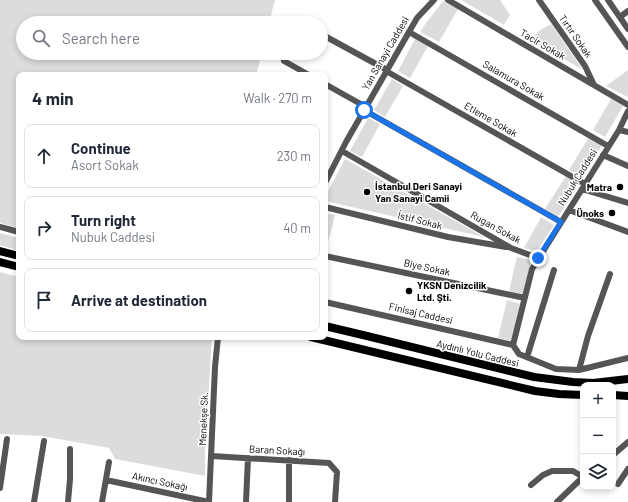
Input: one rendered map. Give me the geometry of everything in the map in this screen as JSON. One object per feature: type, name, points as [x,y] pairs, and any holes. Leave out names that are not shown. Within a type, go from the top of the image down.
[{"type":"main road","points":[[0,251],[16,255]]},
{"type":"main road","points":[[0,262],[16,266]]},
{"type":"main road","name":"Aydınlı Yolu Caddesi","points":[[328,327],[534,377],[593,383],[628,379]]},
{"type":"main road","points":[[323,340],[534,391],[580,395]]},
{"type":"main road","points":[[616,395],[628,396]]},
{"type":"street","name":"Yan Sanayi Caddesi","points":[[328,177],[417,18],[434,0]]},
{"type":"street","name":"Tacir Sokak","points":[[448,0],[628,105]]},
{"type":"street","name":"Tırtır Sokak","points":[[539,0],[585,66],[594,85]]},
{"type":"street","points":[[595,0],[628,47]]},
{"type":"street","points":[[608,0],[628,29]]},
{"type":"street","points":[[620,17],[628,11]]},
{"type":"street","name":"Salamura Sokak","points":[[409,32],[608,146]]},
{"type":"street","name":"Etleme Sokak","points":[[328,38],[583,186],[628,203]]},
{"type":"street","points":[[284,61],[304,72]]},
{"type":"street","points":[[328,86],[365,109],[561,222]]},
{"type":"street","name":"Nubuk Caddesi","points":[[514,345],[532,269],[619,130],[628,111]]},
{"type":"street","points":[[619,130],[628,132]]},
{"type":"street","name":"Rugan Sokak","points":[[342,151],[511,248],[538,258]]},
{"type":"street","points":[[603,155],[628,166]]},
{"type":"street","name":"İstif Sokak","points":[[328,208],[448,238],[511,248]]},
{"type":"street","points":[[569,210],[628,232]]},
{"type":"street","points":[[0,227],[16,231]]},
{"type":"street","name":"Biye Sokak","points":[[328,257],[525,298]]},
{"type":"street","points":[[527,357],[554,270]]},
{"type":"street","points":[[579,370],[588,336],[610,274]]},
{"type":"street","name":"Finisaj Caddesi","points":[[328,303],[514,345]]},
{"type":"street","name":"Menekşe Sk.","points":[[209,502],[215,367],[218,340]]},
{"type":"street","points":[[514,345],[519,354],[556,369],[579,370],[628,358]]},
{"type":"street","points":[[0,488],[8,439]]},
{"type":"street","points":[[34,502],[44,441]]},
{"type":"street","points":[[614,454],[628,442]]},
{"type":"street","points":[[68,502],[70,449]]},
{"type":"street","name":"Baran Sokağı","points":[[212,456],[329,462],[337,472],[335,502]]},
{"type":"street","points":[[246,502],[248,458]]},
{"type":"street","points":[[289,460],[289,502]]},
{"type":"street","points":[[102,502],[109,462]]},
{"type":"street","points":[[618,484],[628,469]]},
{"type":"street","points":[[531,485],[543,474],[552,471],[573,472],[580,476]]},
{"type":"street","name":"Akıncı Sokağı","points":[[106,480],[209,502]]},
{"type":"street","points":[[557,502],[580,480]]},
{"type":"shaded area","points":[[0,0],[275,0],[271,16],[16,16],[16,60],[260,60],[257,72],[16,72],[16,228],[0,223]]},
{"type":"shaded area","points":[[461,0],[500,0],[510,15],[504,25]]},
{"type":"shaded area","points":[[443,1],[458,9],[439,42],[420,32]]},
{"type":"shaded area","points":[[551,24],[583,70],[531,40],[539,31]]},
{"type":"shaded area","points":[[415,39],[428,46],[410,78],[398,71]]},
{"type":"shaded area","points":[[628,70],[628,97],[606,86]]},
{"type":"shaded area","points":[[392,79],[403,86],[385,117],[374,110]]},
{"type":"shaded area","points":[[611,99],[623,106],[605,137],[593,130]]},
{"type":"shaded area","points":[[368,118],[380,124],[362,157],[350,151]]},
{"type":"shaded area","points":[[589,137],[602,145],[583,178],[569,170]]},
{"type":"shaded area","points":[[345,159],[484,237],[328,202],[328,191]]},
{"type":"shaded area","points":[[566,176],[579,184],[558,217],[545,209]]},
{"type":"shaded area","points":[[328,214],[335,215],[328,242]]},
{"type":"shaded area","points":[[541,217],[554,225],[537,251],[524,248]]},
{"type":"shaded area","points":[[0,233],[16,237],[16,250],[0,245]]},
{"type":"shaded area","points":[[517,257],[531,260],[523,294],[509,291]]},
{"type":"shaded area","points":[[0,272],[16,276],[16,340],[212,340],[205,452],[205,476],[115,459],[109,448],[42,436],[0,434]]},
{"type":"shaded area","points":[[507,300],[520,304],[511,341],[498,338]]},
{"type":"place","name":"Matra","points":[[620,187]]},
{"type":"place","name":"İstanbul Deri Sanayi Yan Sanayi Camii","points":[[367,192]]},
{"type":"place","name":"Ünoks","points":[[612,213]]},
{"type":"place","name":"YKSN Denizcilik Ltd. Şti.","points":[[409,291]]},
{"type":"route","points":[[364,110],[561,222],[538,258]]}]
